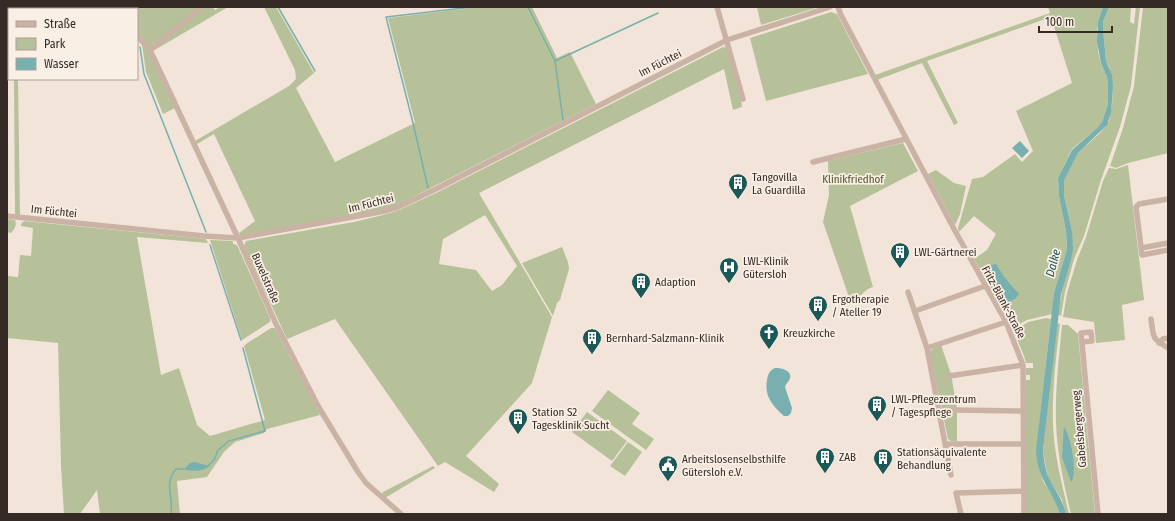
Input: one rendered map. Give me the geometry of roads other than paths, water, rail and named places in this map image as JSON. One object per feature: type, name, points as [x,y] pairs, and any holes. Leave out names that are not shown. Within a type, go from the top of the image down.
[{"type":"street","points":[[150,50],[202,7]]},
{"type":"street","points":[[717,7],[743,99]]},
{"type":"street","name":"Im Füchtei","points":[[7,216],[238,238],[354,218],[396,208],[727,40],[830,7]]},
{"type":"street","name":"Fritz-Blank-Straße","points":[[838,7],[906,139],[1006,322],[1023,365],[1024,514]]},
{"type":"street","name":"Buxelstraße","points":[[138,37],[150,50],[238,238],[275,322],[318,406],[362,478],[376,493],[401,514]]},
{"type":"street","points":[[813,162],[906,139]]},
{"type":"street","points":[[1168,199],[1139,204],[1136,207],[1142,255],[1168,250]]},
{"type":"street","points":[[1141,248],[1168,243]]},
{"type":"street","points":[[915,311],[985,286]]},
{"type":"street","points":[[908,292],[926,348],[951,475]]},
{"type":"street","points":[[1151,319],[1154,338],[1168,348]]},
{"type":"street","points":[[926,348],[1006,322]]},
{"type":"street","points":[[1159,343],[1163,339],[1168,338]]},
{"type":"street","name":"Gabelsbergerweg","points":[[1082,342],[1098,514]]},
{"type":"street","points":[[949,376],[1023,365]]},
{"type":"street","points":[[954,410],[1023,411]]},
{"type":"street","points":[[946,444],[1024,444]]},
{"type":"street","points":[[961,514],[956,493],[1024,491]]},
{"type":"water","points":[[1103,7],[1109,7],[1103,22],[1103,29],[1106,61],[1112,75],[1113,88],[1111,113],[1107,125],[1078,153],[1064,181],[1064,195],[1072,231],[1073,249],[1061,294],[1043,450],[1047,473],[1065,509],[1066,514],[1060,514],[1039,469],[1036,450],[1054,293],[1067,249],[1066,231],[1059,196],[1058,178],[1072,150],[1102,122],[1108,104],[1107,77],[1101,63],[1097,42],[1098,22]]},
{"type":"water","points":[[1020,141],[1029,151],[1022,158],[1012,148]]},
{"type":"water","points":[[996,264],[1019,294],[1015,299],[1007,303],[997,291],[992,276],[991,266]]},
{"type":"water","points":[[775,368],[786,370],[790,375],[790,379],[785,387],[792,408],[791,413],[788,416],[784,416],[776,409],[768,396],[766,386],[768,376]]},
{"type":"water","points":[[1064,427],[1069,438],[1073,454],[1074,471],[1071,482],[1062,457]]},
{"type":"water","points":[[194,462],[210,466],[195,471],[186,470],[185,468],[190,463]]},
{"type":"waterway","points":[[278,7],[315,71]]},
{"type":"waterway","points":[[428,188],[386,17],[472,7]]},
{"type":"waterway","points":[[528,7],[555,61],[563,120]]},
{"type":"waterway","points":[[555,61],[658,13]]},
{"type":"waterway","points":[[140,47],[144,74],[206,232]]},
{"type":"waterway","points":[[210,245],[241,340]]},
{"type":"waterway","points":[[208,466],[214,460],[218,450],[229,441],[265,431],[243,348]]},
{"type":"waterway","points":[[171,514],[170,480],[176,469],[187,469]]},
{"type":"place","name":"Tangovilla La Guardilla","points":[[738,200]]},
{"type":"place","name":"LWL-Gärtnerei","points":[[900,269]]},
{"type":"place","name":"LWL-Klinik Gütersloh","points":[[729,284]]},
{"type":"place","name":"Adaption","points":[[641,299]]},
{"type":"place","name":"Ergotherapie / Ateller 19","points":[[818,322]]},
{"type":"place","name":"Kreuzkirche","points":[[769,350]]},
{"type":"place","name":"Bernhard-Salzmann-Klinik","points":[[592,355]]},
{"type":"place","name":"LWL-Pflegezentrum / Tagespflege","points":[[877,422]]},
{"type":"place","name":"Station S2 Tagesklinik Sucht","points":[[518,435]]},
{"type":"place","name":"ZAB","points":[[825,474]]},
{"type":"place","name":"Stationsäquivalente Behandlung","points":[[883,475]]},
{"type":"place","name":"Arbeitslosenselbsthilfe Gütersloh e.V.","points":[[668,482]]},
{"type":"park label","name":"Klinikfriedhof","points":[[853,179]]},
{"type":"water label","name":"Dalke","points":[[1053,263]]}]
